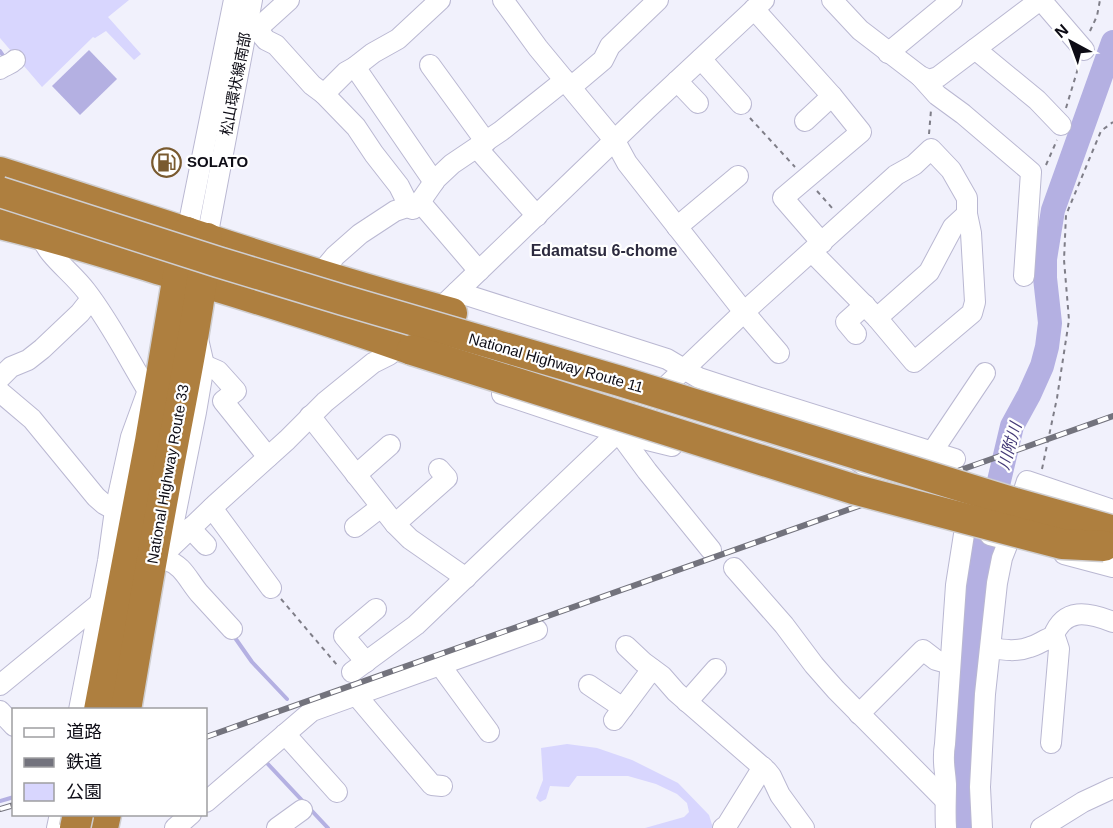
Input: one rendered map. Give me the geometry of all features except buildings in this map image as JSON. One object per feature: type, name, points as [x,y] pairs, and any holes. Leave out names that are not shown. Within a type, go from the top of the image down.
[{"type":"highway","points":[[0,172],[403,300],[449,305],[967,478],[1075,510],[1111,539]]},
{"type":"highway","name":"National Highway Route 11","points":[[0,192],[332,297],[620,381],[1015,503],[1111,539]]},
{"type":"highway","name":"National Highway Route 11","points":[[0,210],[360,323],[615,398],[1010,519],[1111,539]]},
{"type":"highway","points":[[0,224],[39,233],[190,278],[325,320],[398,348],[696,438],[853,489],[1062,544],[1111,539]]},
{"type":"highway","name":"National Highway Route 33","points":[[99,708],[151,442],[164,359],[190,278],[197,235]]},
{"type":"highway","name":"National Highway Route 33","points":[[126,708],[151,442],[195,327],[190,278]]},
{"type":"street","points":[[288,0],[252,28],[276,45],[312,85],[356,127],[399,186],[406,200],[479,271]]},
{"type":"street","points":[[324,94],[346,72],[398,39],[441,0]]},
{"type":"street","points":[[503,0],[538,48],[615,141],[627,163],[677,228],[779,353]]},
{"type":"street","points":[[320,274],[335,256],[360,234],[395,211],[413,205],[452,164],[603,60],[610,46],[658,0]]},
{"type":"street","points":[[888,53],[952,0]]},
{"type":"street","points":[[844,4],[860,30],[888,53],[929,80],[938,78],[1041,0],[1084,50]]},
{"type":"street","name":"松山環状線南部","points":[[197,235],[252,28],[238,1]]},
{"type":"street","name":"松山環状線南部","points":[[197,235],[238,1]]},
{"type":"street","points":[[167,555],[190,528],[324,402],[373,363],[398,348],[449,305],[479,271],[537,216],[559,181],[615,141],[759,5],[861,132],[783,198],[817,247],[914,362],[972,313],[975,302],[967,198],[951,170],[931,149],[914,165],[896,176],[844,223],[817,247],[744,312],[416,625],[359,667],[344,636],[376,609]]},
{"type":"street","points":[[975,49],[1036,100],[1061,125]]},
{"type":"street","points":[[701,59],[741,104]]},
{"type":"street","points":[[430,65],[481,145],[537,216]]},
{"type":"street","points":[[355,67],[434,182]]},
{"type":"street","points":[[920,76],[937,95],[1031,172],[1024,276]]},
{"type":"street","points":[[677,81],[698,103]]},
{"type":"street","points":[[805,121],[832,96]]},
{"type":"street","points":[[677,228],[732,175]]},
{"type":"street","points":[[856,334],[846,322],[871,311],[929,272],[953,227],[967,214]]},
{"type":"street","points":[[39,233],[44,245],[85,289],[148,391],[151,442],[115,510],[80,708]]},
{"type":"street","points":[[0,378],[11,367],[28,360],[42,349],[80,313],[91,299]]},
{"type":"street","points":[[398,348],[403,300]]},
{"type":"street","points":[[449,305],[667,359],[699,378],[955,459]]},
{"type":"street","points":[[136,708],[204,365],[195,327]]},
{"type":"street","points":[[398,348],[619,433],[739,462],[854,496]]},
{"type":"street","points":[[148,391],[164,359]]},
{"type":"street","points":[[204,365],[218,371],[236,391],[223,401],[268,457]]},
{"type":"street","points":[[932,452],[985,373]]},
{"type":"street","points":[[0,392],[32,418],[96,496],[115,510]]},
{"type":"street","points":[[310,416],[395,524],[410,539],[466,578]]},
{"type":"street","points":[[818,486],[840,422]]},
{"type":"street","points":[[619,433],[711,550]]},
{"type":"street","points":[[356,475],[390,445]]},
{"type":"street","points":[[831,450],[853,458],[873,471],[905,504],[937,522]]},
{"type":"street","points":[[395,524],[447,478],[439,469]]},
{"type":"street","points":[[982,828],[980,787],[985,694],[997,583],[1003,538],[1027,481],[1111,539]]},
{"type":"street","points":[[355,527],[381,507]]},
{"type":"street","points":[[212,508],[272,588]]},
{"type":"street","points":[[885,509],[1003,538],[1111,539]]},
{"type":"street","points":[[190,528],[206,545]]},
{"type":"street","points":[[946,828],[946,784],[943,758],[956,585],[966,529]]},
{"type":"street","points":[[167,555],[187,574],[197,591],[232,629]]},
{"type":"street","points":[[734,568],[784,625],[814,665],[859,714],[945,800]]},
{"type":"street","points":[[0,685],[100,603]]},
{"type":"street","points":[[991,648],[1017,651],[1033,647],[1053,637],[1057,626],[1072,615],[1096,615],[1113,622]]},
{"type":"street","points":[[207,801],[312,711],[537,630]]},
{"type":"street","points":[[1051,743],[1059,649],[1053,637]]},
{"type":"street","points":[[626,646],[771,776],[780,795],[804,828]]},
{"type":"street","points":[[859,714],[923,650],[936,660],[950,664]]},
{"type":"street","points":[[440,665],[489,732]]},
{"type":"street","points":[[590,684],[619,714],[652,669]]},
{"type":"street","points":[[687,702],[716,669]]},
{"type":"street","points":[[356,696],[432,784],[442,786]]},
{"type":"street","points":[[0,711],[12,724]]},
{"type":"street","points":[[285,734],[337,786]]},
{"type":"street","points":[[723,828],[762,767]]},
{"type":"street","points":[[1041,828],[1083,802],[1113,788]]},
{"type":"street","points":[[277,828],[302,810]]},
{"type":"street","points":[[175,828],[189,816]]},
{"type":"street","points":[[66,821],[81,828]]},
{"type":"path","points":[[1030,186],[1045,168],[1056,142],[1091,26],[1097,16],[1100,0]]},
{"type":"path","points":[[931,149],[930,113],[937,95]]},
{"type":"path","points":[[741,104],[744,111],[844,223]]},
{"type":"path","points":[[1041,473],[1057,398],[1069,320],[1064,260],[1066,215],[1101,131],[1113,122]]},
{"type":"path","points":[[272,588],[343,672],[359,667]]},
{"type":"green space","points":[[0,0],[129,0],[108,17],[141,54],[134,60],[106,31],[93,37],[42,87],[0,38]]},
{"type":"green space","points":[[567,744],[597,748],[632,760],[678,783],[709,815],[713,828],[645,828],[684,817],[689,812],[687,803],[677,794],[656,784],[628,776],[577,776],[569,787],[550,786],[546,799],[540,802],[536,798],[543,780],[541,748]]},
{"type":"shaded area","points":[[89,50],[117,79],[80,115],[52,86]]},
{"type":"waterway","name":"川附川","points":[[963,828],[961,732],[981,557],[1012,426],[1042,366],[1047,347],[1050,323],[1045,259],[1053,210],[1113,42]]},
{"type":"waterway","points":[[0,51],[6,60]]},
{"type":"waterway","points":[[233,635],[252,662],[287,699]]},
{"type":"waterway","points":[[266,759],[265,761],[328,828]]},
{"type":"waterway","points":[[0,801],[12,798]]},
{"type":"railway","points":[[207,737],[1113,416]]},
{"type":"railway","points":[[0,809],[12,806]]},
{"type":"place","name":"SOLATO","points":[[166,162]]},
{"type":"district","name":"Edamatsu 6-chome","points":[[604,250]]}]
